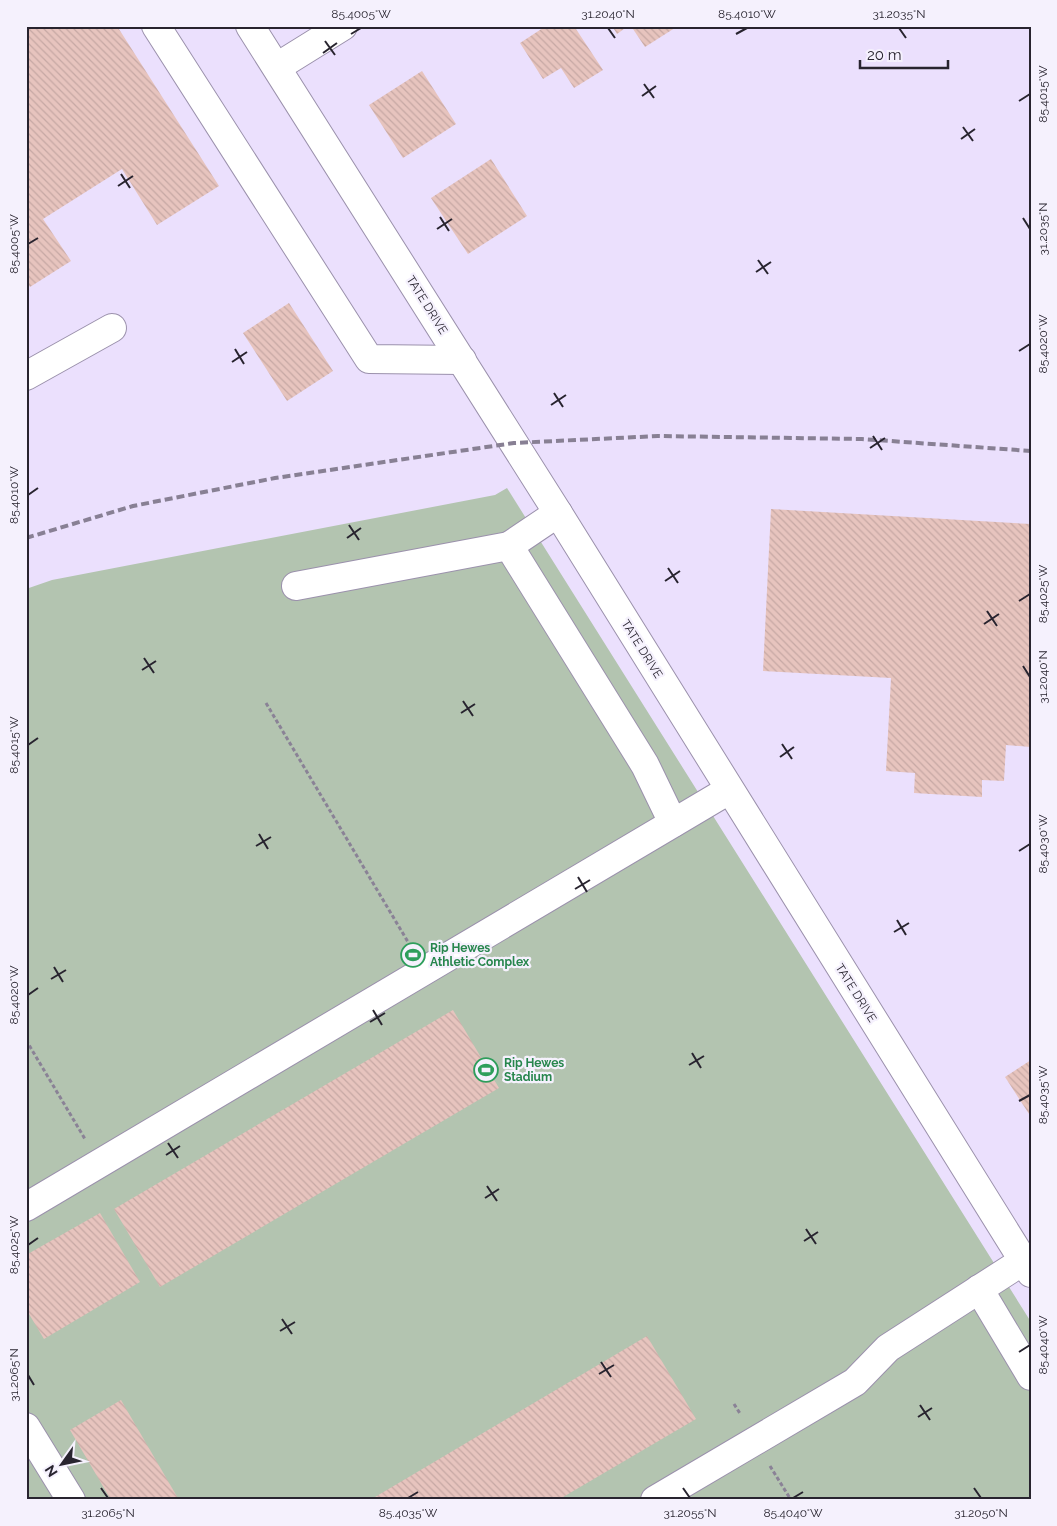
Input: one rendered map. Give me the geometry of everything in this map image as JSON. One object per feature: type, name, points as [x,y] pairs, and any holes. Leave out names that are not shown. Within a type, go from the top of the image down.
[{"type":"street","points":[[156,26],[369,359],[462,360]]},
{"type":"street","name":"TATE DRIVE","points":[[250,26],[558,513],[1027,1267]]},
{"type":"street","points":[[277,67],[343,26]]},
{"type":"street","points":[[26,376],[112,328]]},
{"type":"street","points":[[296,586],[509,546],[558,513]]},
{"type":"street","points":[[509,546],[645,765],[673,823]]},
{"type":"street","points":[[26,1207],[729,790]]},
{"type":"street","points":[[654,1500],[855,1382],[888,1348],[979,1289],[1027,1267]]},
{"type":"street","points":[[979,1289],[1031,1376]]},
{"type":"street","points":[[26,1427],[71,1500]]},
{"type":"path","points":[[266,703],[424,970]]},
{"type":"path","points":[[26,1040],[99,1163]]},
{"type":"green space","name":"Rip Hewes Athletic Complex","points":[[507,488],[1031,1322],[1031,1500],[26,1500],[26,589],[52,580],[495,495]]},
{"type":"building","points":[[26,26],[117,26],[219,186],[157,225],[122,169],[43,219],[71,261],[30,287],[26,282]]},
{"type":"building","points":[[546,26],[574,26],[603,70],[574,88],[561,68],[543,79],[520,43]]},
{"type":"building","points":[[612,26],[628,26],[617,34]]},
{"type":"building","points":[[631,26],[678,26],[645,47]]},
{"type":"building","points":[[422,71],[456,124],[403,158],[369,105]]},
{"type":"building","points":[[491,159],[527,216],[468,254],[431,198]]},
{"type":"building","points":[[289,303],[333,371],[287,401],[243,333]]},
{"type":"building","points":[[771,509],[1031,524],[1031,747],[1006,745],[1004,781],[982,780],[982,797],[914,793],[915,773],[886,771],[891,678],[763,671]]},
{"type":"building","points":[[453,1010],[499,1088],[160,1287],[114,1209]]},
{"type":"building","points":[[1031,1060],[1031,1117],[1005,1077]]},
{"type":"building","points":[[100,1213],[140,1282],[44,1339],[26,1309],[26,1255]]},
{"type":"building","points":[[647,1336],[696,1419],[558,1500],[370,1500]]},
{"type":"building","points":[[121,1400],[179,1500],[111,1500],[70,1430]]},
{"type":"railway","points":[[26,538],[133,506],[275,478],[514,443],[658,436],[862,439],[1031,451]]},
{"type":"place","name":"Rip Hewes Athletic Complex","points":[[413,955]]},
{"type":"place","name":"Rip Hewes Stadium","points":[[486,1070]]}]
